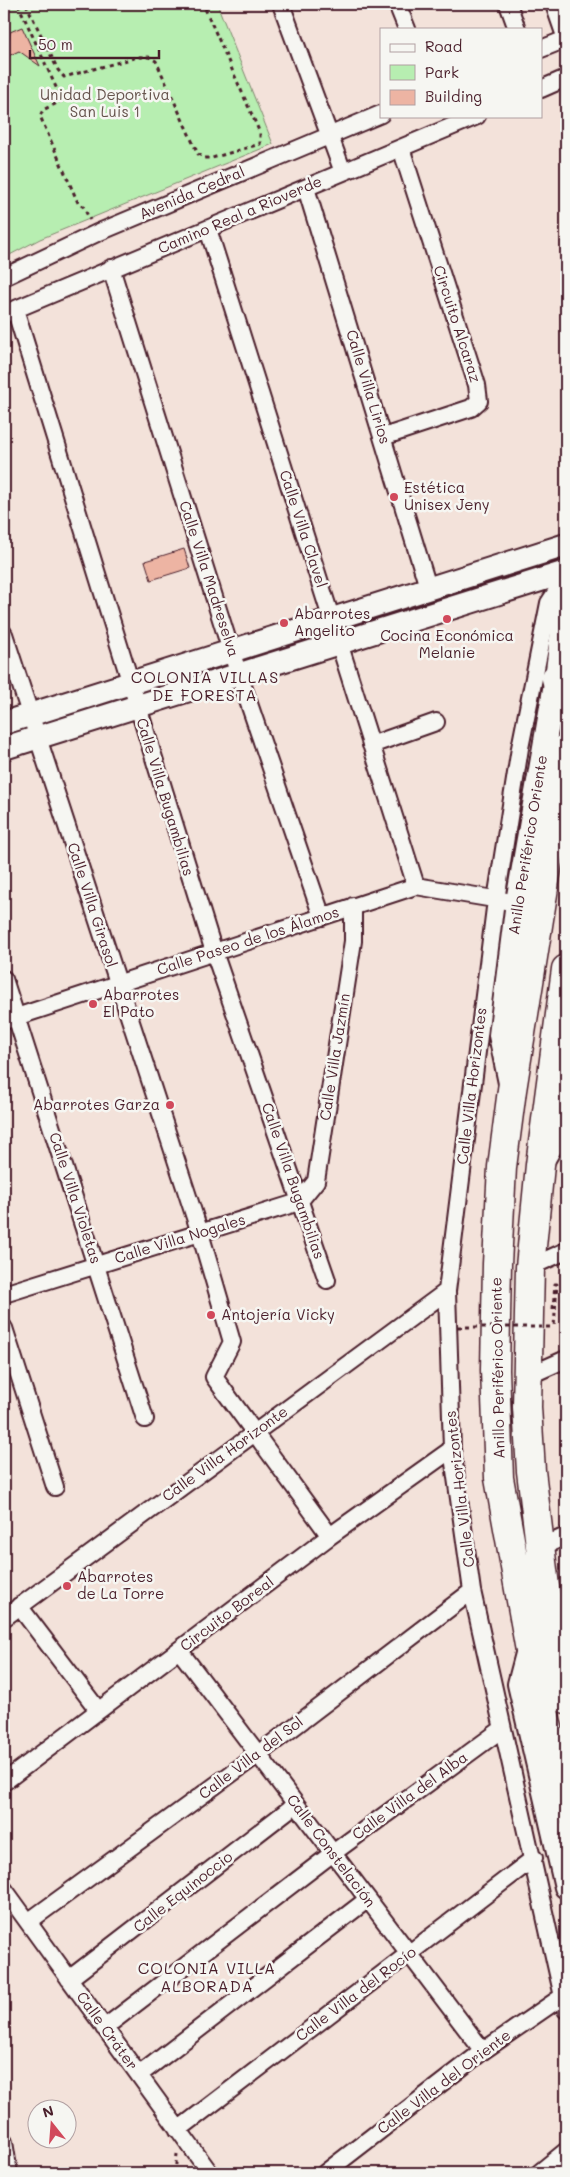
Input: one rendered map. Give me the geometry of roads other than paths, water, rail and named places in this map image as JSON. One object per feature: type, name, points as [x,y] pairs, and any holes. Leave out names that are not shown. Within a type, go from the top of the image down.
[{"type":"highway","points":[[556,678],[566,714]]},
{"type":"highway","name":"Anillo Periférico Oriente","points":[[553,1656],[499,1478],[495,1370],[502,1176],[512,1090],[566,748]]},
{"type":"highway","name":"Anillo Periférico Oriente","points":[[566,969],[557,1113],[540,1164],[530,1267],[527,1407],[539,1548],[553,1656],[566,1808]]},
{"type":"street","points":[[281,4],[343,172]]},
{"type":"street","points":[[397,4],[407,28]]},
{"type":"street","points":[[508,4],[517,28]]},
{"type":"street","points":[[557,4],[566,30]]},
{"type":"street","points":[[542,49],[566,39]]},
{"type":"street","points":[[542,89],[566,78]]},
{"type":"street","name":"Avenida Cedral","points":[[4,277],[97,233],[380,114]]},
{"type":"street","name":"Camino Real a Rioverde","points":[[9,312],[472,118]]},
{"type":"street","name":"Circuito Alcaraz","points":[[383,437],[470,408],[479,401],[477,385],[401,148]]},
{"type":"street","name":"Calle Villa Lirios","points":[[306,188],[428,587]]},
{"type":"street","name":"Calle Villa Clavel","points":[[208,229],[416,886]]},
{"type":"street","name":"Calle Villa Madreselva","points":[[111,268],[231,651],[322,917]]},
{"type":"street","name":"Calle Villa Bugambilias","points":[[9,312],[130,684],[214,952],[327,1280]]},
{"type":"street","points":[[4,723],[428,587],[566,545]]},
{"type":"street","points":[[4,748],[566,572]]},
{"type":"street","name":"Calle Villa Horizontes","points":[[565,1999],[472,1591],[452,1448],[447,1291],[506,901],[520,748],[549,603],[566,577]]},
{"type":"street","name":"Anillo Periférico Oriente","points":[[512,1090],[500,1035],[506,901],[556,678],[566,600]]},
{"type":"street","name":"Calle Villa Girasol","points":[[4,634],[200,1232],[232,1342],[214,1377],[255,1433]]},
{"type":"street","points":[[371,745],[436,722]]},
{"type":"street","name":"Calle Paseo de los Álamos","points":[[10,1019],[416,886],[506,901]]},
{"type":"street","name":"Calle Villa Jazmín","points":[[299,1202],[316,1181],[353,941],[353,906]]},
{"type":"street","name":"Calle Villa Violetas","points":[[4,978],[10,1019],[97,1265],[145,1419]]},
{"type":"street","name":"Anillo Periférico Oriente","points":[[557,1113],[566,1057]]},
{"type":"street","name":"Calle Villa Nogales","points":[[4,1294],[299,1202]]},
{"type":"street","points":[[530,1267],[566,1251]]},
{"type":"street","name":"Calle Villa Horizonte","points":[[4,1618],[447,1291]]},
{"type":"street","points":[[4,1328],[55,1487]]},
{"type":"street","points":[[528,1376],[566,1359]]},
{"type":"street","points":[[255,1433],[330,1536]]},
{"type":"street","name":"Circuito Boreal","points":[[4,1782],[330,1536],[452,1448]]},
{"type":"street","points":[[539,1548],[566,1536]]},
{"type":"street","name":"Calle Villa del Sol","points":[[28,1922],[257,1755],[472,1591]]},
{"type":"street","points":[[19,1606],[98,1710]]},
{"type":"street","name":"Calle Constelación","points":[[178,1650],[483,2051]]},
{"type":"street","name":"Anillo Periférico Oriente","points":[[553,1656],[519,1684],[566,1887]]},
{"type":"street","name":"Calle Villa del Alba","points":[[104,2028],[333,1853],[502,1729]]},
{"type":"street","name":"Calle Equinoccio","points":[[69,1979],[296,1804]]},
{"type":"street","name":"Calle Villa del Rocío","points":[[178,2130],[534,1858]]},
{"type":"street","name":"Calle Cráter","points":[[4,1889],[210,2173]]},
{"type":"street","points":[[139,2075],[368,1899]]},
{"type":"street","name":"Calle Villa del Oriente","points":[[325,2173],[483,2051],[565,1999]]},
{"type":"street","points":[[4,2142],[9,2173]]},
{"type":"street","points":[[539,2173],[566,2151]]},
{"type":"place","name":"Estética Unisex Jeny","points":[[394,497]]},
{"type":"place","name":"Cocina Económica Melanie","points":[[447,619]]},
{"type":"place","name":"Abarrotes Angelito","points":[[284,623]]},
{"type":"place","name":"Abarrotes El Pato","points":[[93,1004]]},
{"type":"place","name":"Abarrotes Garza","points":[[170,1105]]},
{"type":"place","name":"Antojería Vicky","points":[[211,1315]]},
{"type":"place","name":"Abarrotes de La Torre","points":[[67,1586]]},
{"type":"district","name":"COLONIA VILLAS DE FORESTA","points":[[205,686]]},
{"type":"district","name":"COLONIA VILLA ALBORADA","points":[[207,1977]]},
{"type":"park label","name":"Unidad Deportiva San Luis 1","points":[[105,104]]}]
